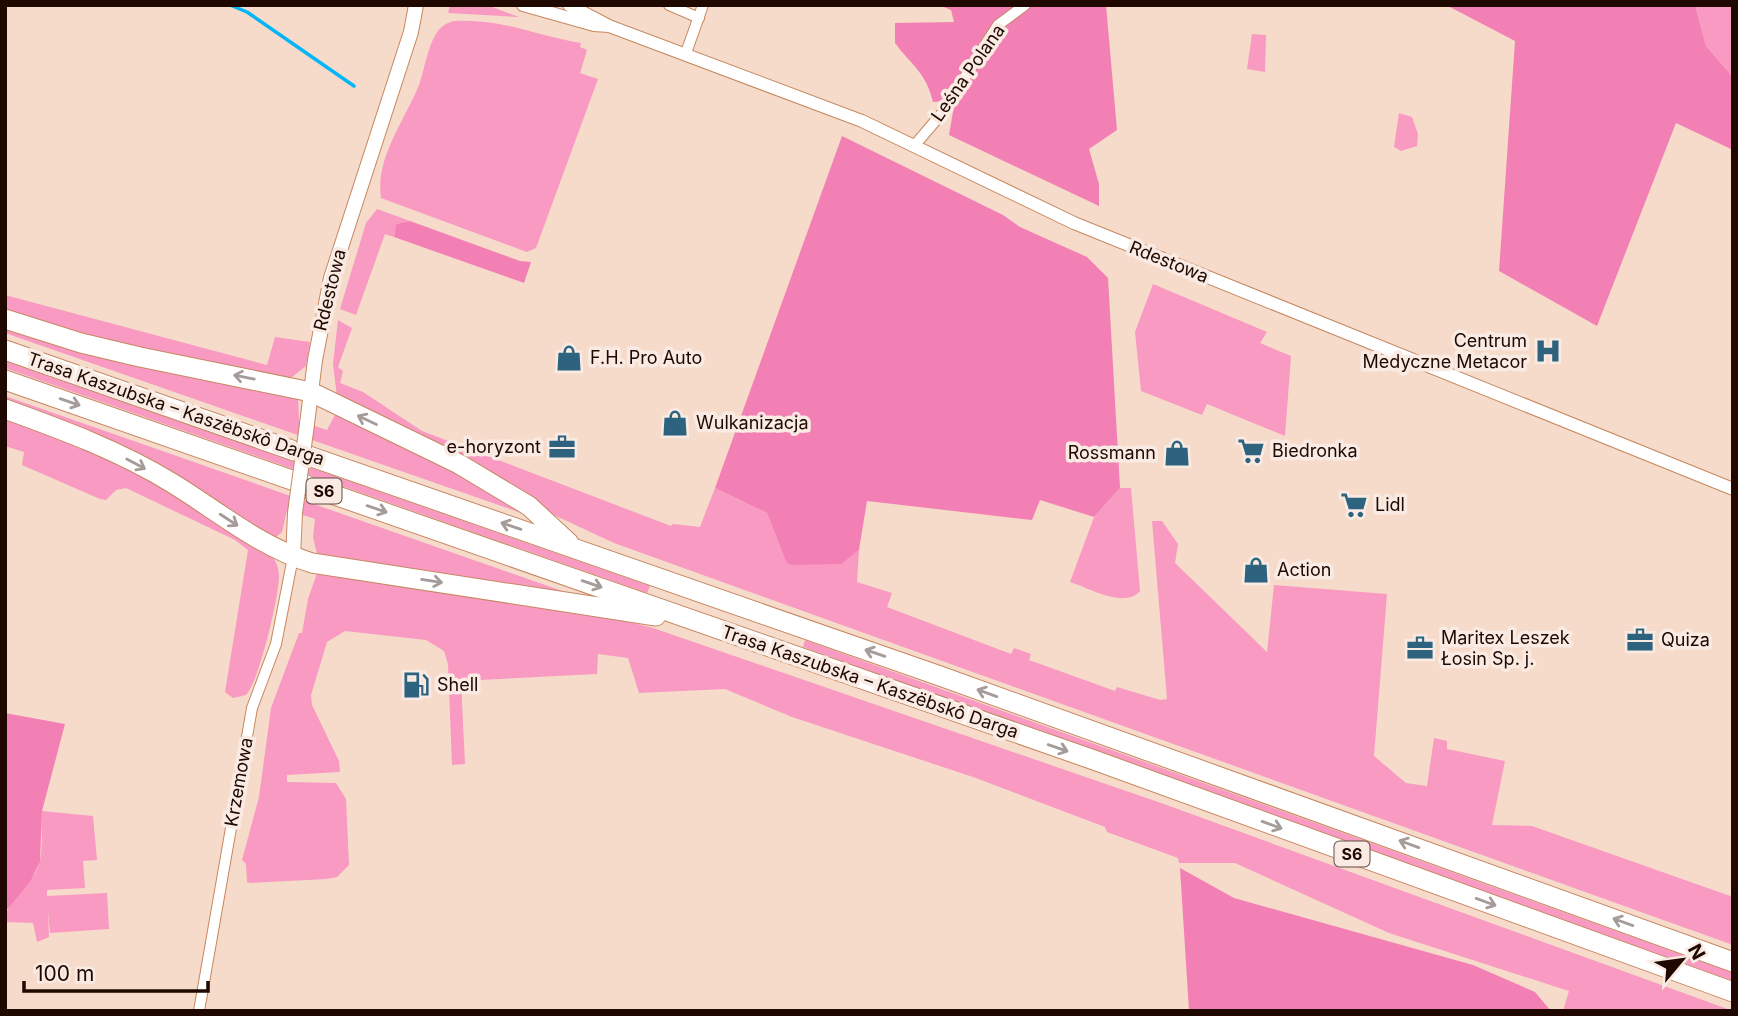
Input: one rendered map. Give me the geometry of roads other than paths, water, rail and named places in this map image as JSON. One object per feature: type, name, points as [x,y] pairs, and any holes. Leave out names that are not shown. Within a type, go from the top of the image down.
[{"type":"highway","points":[[5,319],[93,346],[311,391],[459,464],[529,506],[575,549]]},
{"type":"highway","name":"Trasa Kaszubska – Kaszëbskô Darga","points":[[5,350],[1177,760],[1733,962]]},
{"type":"highway","name":"Trasa Kaszubska – Kaszëbskô Darga","points":[[5,380],[1094,760],[1733,992]]},
{"type":"highway","points":[[5,409],[109,449],[172,483],[254,536],[293,557],[312,563],[705,624]]},
{"type":"main road","name":"Rdestowa","points":[[293,557],[295,513],[311,391],[331,278],[411,32],[416,5]]},
{"type":"main road","name":"Rdestowa","points":[[411,32],[424,5]]},
{"type":"street","name":"Rdestowa","points":[[523,5],[594,25],[609,26]]},
{"type":"street","name":"Rdestowa","points":[[569,5],[609,26],[839,111],[1063,219],[1733,489]]},
{"type":"street","points":[[669,5],[699,18]]},
{"type":"street","points":[[686,53],[703,5]]},
{"type":"street","name":"Leśna Polana","points":[[915,146],[943,112],[998,25],[1025,5]]},
{"type":"street","name":"Krzemowa","points":[[199,1011],[252,708],[276,644],[293,557]]},
{"type":"waterway","points":[[230,5],[247,12],[354,86]]},
{"type":"place","name":"Centrum Medyczne Metacor","points":[[1548,351]]},
{"type":"place","name":"F.H. Pro Auto","points":[[569,358]]},
{"type":"place","name":"Wulkanizacja","points":[[675,423]]},
{"type":"place","name":"e-horyzont","points":[[562,447]]},
{"type":"place","name":"Biedronka","points":[[1251,451]]},
{"type":"place","name":"Rossmann","points":[[1177,453]]},
{"type":"place","name":"Lidl","points":[[1354,505]]},
{"type":"place","name":"Action","points":[[1256,570]]},
{"type":"place","name":"Quiza","points":[[1640,640]]},
{"type":"place","name":"Maritex Leszek Łosin Sp. j.","points":[[1420,648]]},
{"type":"place","name":"Shell","points":[[416,685]]}]
